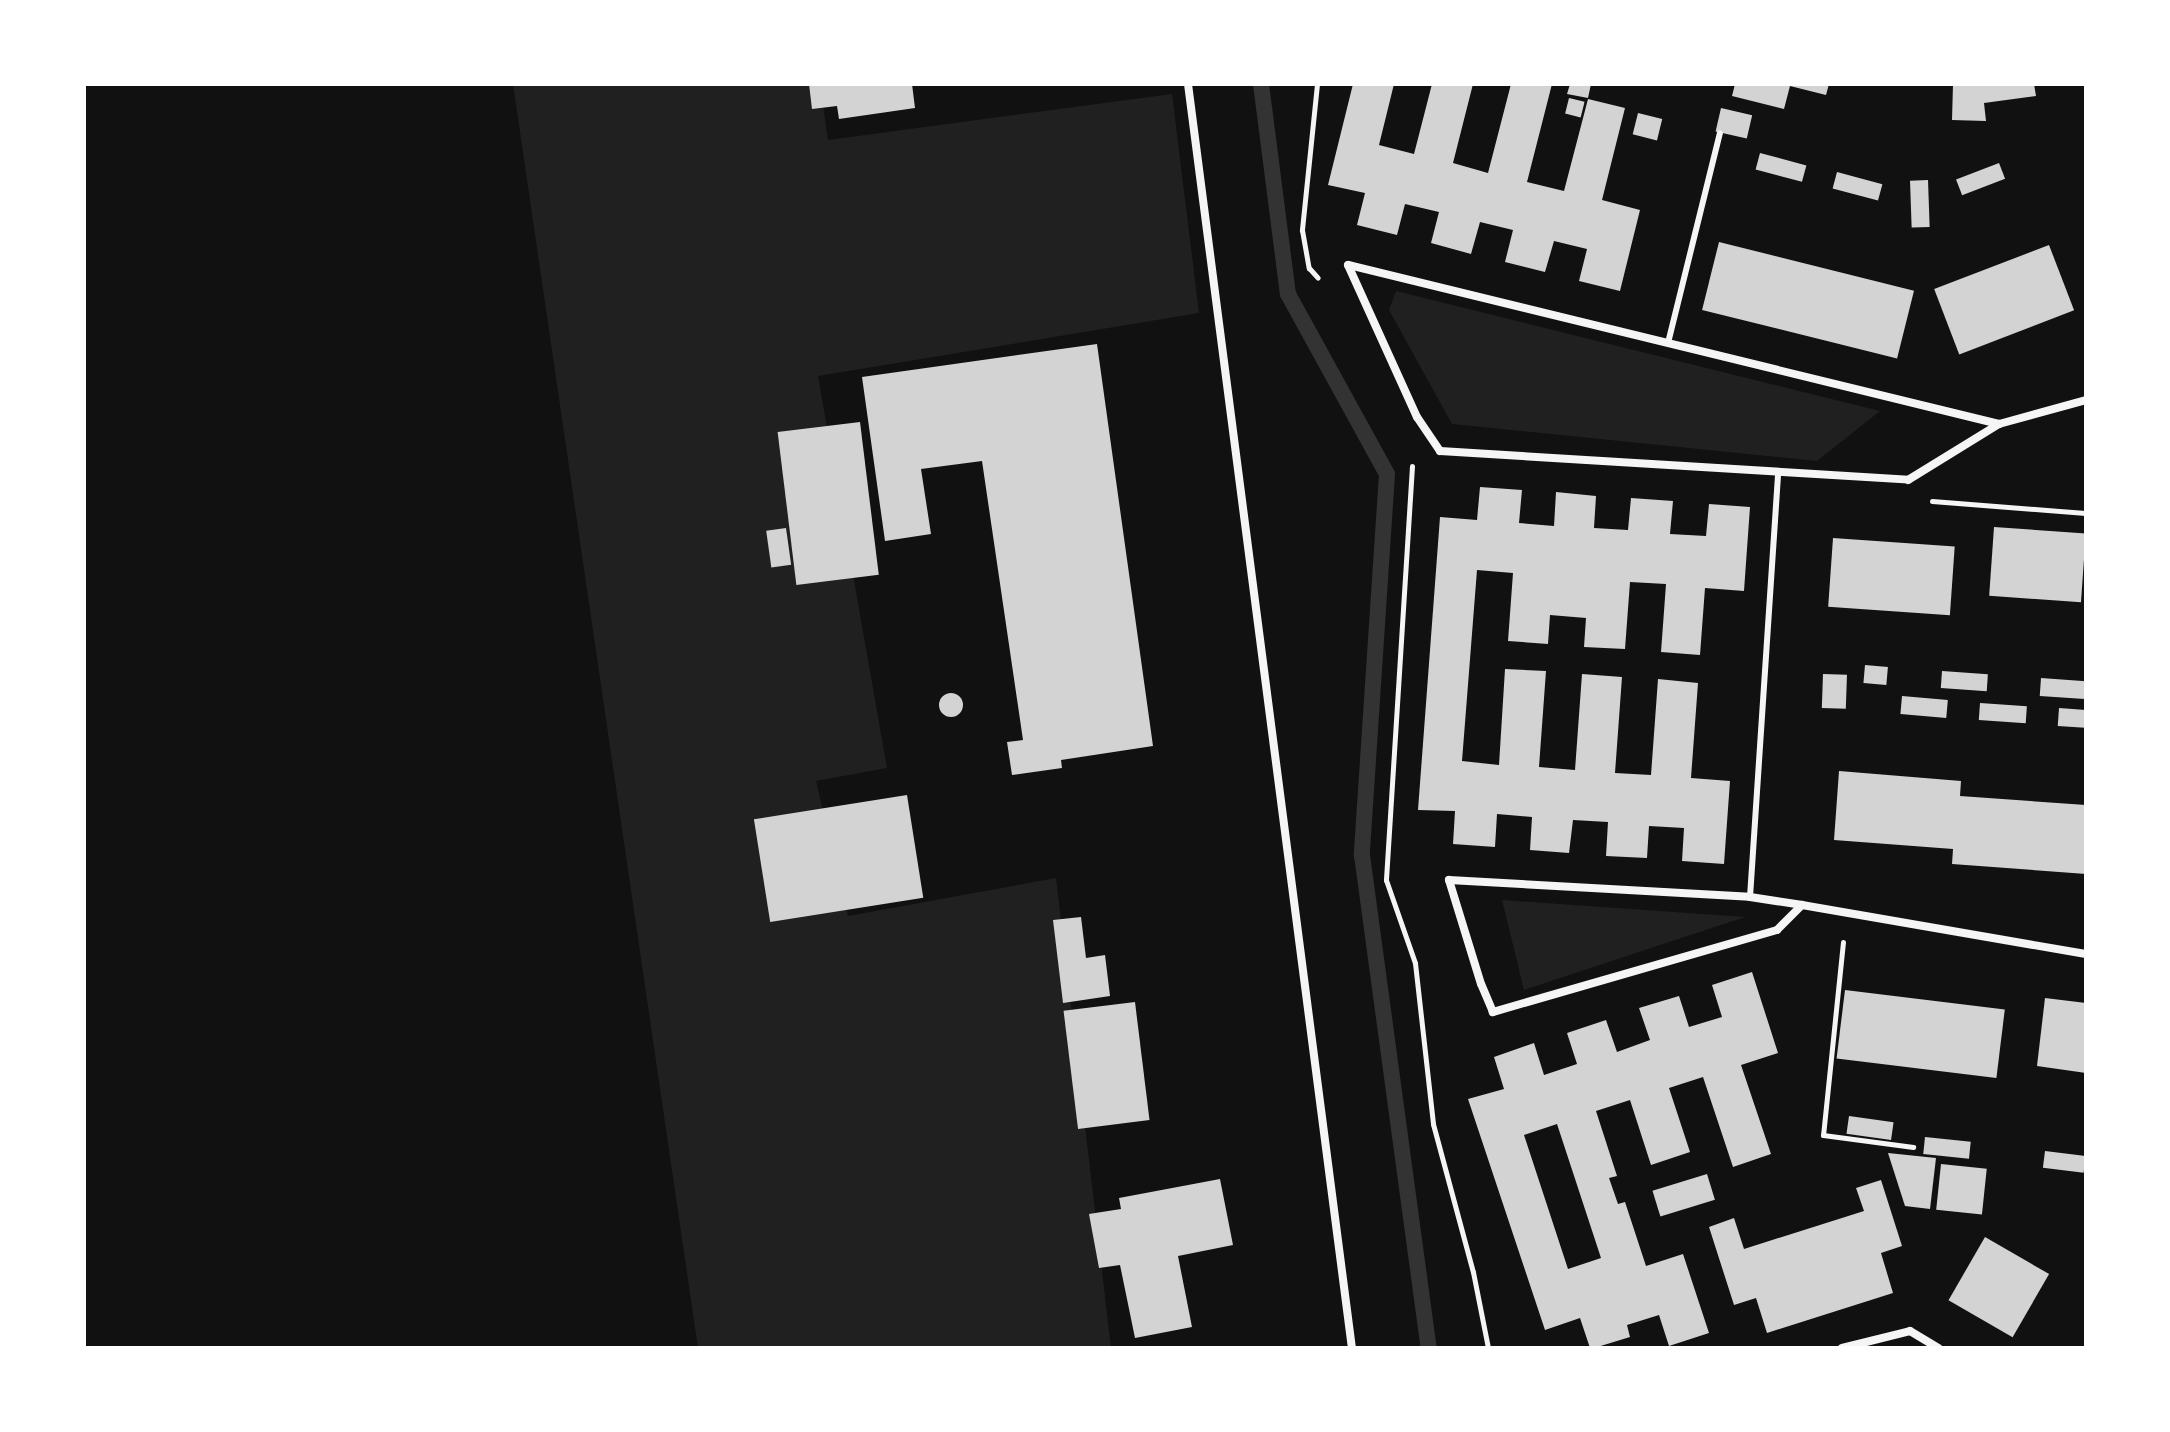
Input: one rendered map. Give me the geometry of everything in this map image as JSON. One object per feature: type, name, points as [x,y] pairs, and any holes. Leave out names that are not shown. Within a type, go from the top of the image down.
[{"type":"street","points":[[1188,84],[1352,1348]]},
{"type":"street","points":[[1999,424],[1348,265],[1417,417],[1440,451],[1908,480],[1999,424],[2086,400]]},
{"type":"street","points":[[1802,905],[1777,930],[1493,1012],[1481,984],[1449,880],[1750,897],[1802,905],[2086,954]]},
{"type":"street","points":[[1842,1348],[1910,1331],[1938,1348]]},
{"type":"lane","points":[[1668,343],[1720,133]]},
{"type":"lane","points":[[1750,897],[1778,472]]},
{"type":"path","points":[[1317,84],[1302,230],[1309,268],[1325,286]]},
{"type":"path","points":[[1413,461],[1386,880],[1415,963],[1433,1124],[1473,1272],[1488,1348]]},
{"type":"path","points":[[1908,480],[1935,503],[2086,513]]},
{"type":"path","points":[[1846,914],[1823,1135],[1913,1147]]},
{"type":"shaded area","points":[[513,84],[820,84],[828,140],[1172,94],[1199,313],[818,376],[887,768],[816,781],[848,916],[1056,878],[1111,1348],[698,1348]]},
{"type":"shaded area","points":[[1396,291],[1880,411],[1817,461],[1452,424],[1389,310]]},
{"type":"shaded area","points":[[1502,900],[1745,917],[1524,990]]},
{"type":"building","points":[[809,84],[912,84],[915,108],[839,119],[837,106],[812,109]]},
{"type":"building","points":[[1353,84],[1394,84],[1379,145],[1414,154],[1432,84],[1473,84],[1453,163],[1488,173],[1511,84],[1552,84],[1527,182],[1564,191],[1588,99],[1625,108],[1602,200],[1640,210],[1620,291],[1579,281],[1587,249],[1554,241],[1545,272],[1505,262],[1513,230],[1480,222],[1471,254],[1431,243],[1439,212],[1405,204],[1397,235],[1357,225],[1365,193],[1328,185]]},
{"type":"building","points":[[1570,84],[1591,84],[1588,98],[1567,94]]},
{"type":"building","points":[[1735,84],[1829,84],[1826,95],[1790,86],[1784,109],[1732,96]]},
{"type":"building","points":[[1953,84],[2034,84],[2036,96],[1984,103],[1986,121],[1952,120]]},
{"type":"building","points":[[1569,98],[1585,102],[1581,117],[1565,114]]},
{"type":"building","points":[[1721,108],[1752,115],[1747,139],[1716,131]]},
{"type":"building","points":[[1638,113],[1662,119],[1657,140],[1633,134]]},
{"type":"building","points":[[1760,153],[1806,165],[1802,182],[1756,169]]},
{"type":"building","points":[[1999,163],[2005,179],[1962,195],[1956,179]]},
{"type":"building","points":[[1837,172],[1882,184],[1878,201],[1833,188]]},
{"type":"building","points":[[1928,180],[1930,227],[1912,228],[1910,181]]},
{"type":"building","points":[[1719,242],[1914,291],[1897,359],[1702,310]]},
{"type":"building","points":[[2049,245],[2074,310],[1959,354],[1934,289]]},
{"type":"building","points":[[1097,344],[1153,746],[1061,760],[1062,768],[1012,775],[1007,742],[1023,740],[982,461],[921,469],[931,534],[885,541],[862,377]]},
{"type":"building","points":[[860,422],[879,575],[796,585],[778,432]]},
{"type":"building","points":[[1480,487],[1522,490],[1519,523],[1554,526],[1556,492],[1596,496],[1594,528],[1628,530],[1631,498],[1673,501],[1670,534],[1706,536],[1709,504],[1750,507],[1744,591],[1705,588],[1700,655],[1661,652],[1666,584],[1630,582],[1625,649],[1584,647],[1586,618],[1550,615],[1548,644],[1508,641],[1513,573],[1477,570],[1462,761],[1499,765],[1505,669],[1546,671],[1539,767],[1575,770],[1582,674],[1622,677],[1615,773],[1651,775],[1658,679],[1698,683],[1691,778],[1730,781],[1724,864],[1682,861],[1684,828],[1649,826],[1647,858],[1606,856],[1608,822],[1573,820],[1569,853],[1530,850],[1532,817],[1497,814],[1495,847],[1453,844],[1455,811],[1418,810],[1440,517],[1477,520]]},
{"type":"building","points":[[1994,527],[2086,533],[2081,602],[1989,596]]},
{"type":"building","points":[[786,528],[791,565],[771,567],[766,531]]},
{"type":"building","points":[[1833,538],[1955,547],[1950,615],[1828,607]]},
{"type":"building","points":[[1865,665],[1888,667],[1886,685],[1863,683]]},
{"type":"building","points":[[1942,671],[1988,674],[1987,691],[1941,688]]},
{"type":"building","points":[[1823,674],[1847,675],[1846,709],[1822,708]]},
{"type":"building","points":[[2041,678],[2086,681],[2085,699],[2040,696]]},
{"type":"building","points":[[951,693],[960,696],[963,705],[960,714],[951,717],[942,714],[939,705],[942,696]]},
{"type":"building","points":[[1902,696],[1948,700],[1946,718],[1900,714]]},
{"type":"building","points":[[1980,703],[2027,706],[2026,723],[1979,720]]},
{"type":"building","points":[[2059,708],[2086,710],[2085,728],[2058,726]]},
{"type":"building","points":[[1839,771],[1961,781],[1960,796],[2086,805],[2086,874],[1952,864],[1953,849],[1834,840]]},
{"type":"building","points":[[907,795],[923,898],[770,922],[754,819]]},
{"type":"building","points":[[1081,917],[1086,958],[1105,955],[1110,996],[1063,1003],[1053,920]]},
{"type":"building","points":[[1752,972],[1778,1053],[1741,1065],[1771,1154],[1733,1167],[1703,1077],[1669,1088],[1690,1152],[1651,1165],[1630,1100],[1596,1111],[1617,1176],[1609,1178],[1618,1204],[1625,1202],[1646,1266],[1683,1254],[1709,1333],[1669,1346],[1659,1315],[1627,1325],[1630,1337],[1590,1348],[1580,1318],[1545,1330],[1468,1099],[1504,1089],[1494,1057],[1534,1043],[1544,1075],[1577,1064],[1567,1033],[1606,1020],[1617,1052],[1650,1040],[1639,1008],[1679,996],[1689,1027],[1722,1017],[1712,985]],"holes":[[[1557,1124],[1601,1258],[1568,1269],[1524,1135]]]},
{"type":"building","points":[[1845,990],[2005,1010],[1996,1078],[1837,1058]]},
{"type":"building","points":[[2045,998],[2086,1003],[2086,1073],[2037,1066]]},
{"type":"building","points":[[1135,1002],[1150,1120],[1078,1129],[1064,1011]]},
{"type":"building","points":[[1849,1116],[1894,1122],[1891,1140],[1846,1134]]},
{"type":"building","points":[[1925,1137],[1971,1142],[1969,1159],[1923,1154]]},
{"type":"building","points":[[2045,1151],[2086,1156],[2084,1173],[2043,1168]]},
{"type":"building","points":[[1888,1153],[1936,1158],[1930,1209],[1905,1206]]},
{"type":"building","points":[[1941,1164],[1987,1169],[1982,1215],[1936,1210]]},
{"type":"building","points":[[1707,1174],[1715,1200],[1660,1216],[1652,1191]]},
{"type":"building","points":[[1220,1179],[1233,1245],[1178,1256],[1192,1327],[1135,1338],[1120,1265],[1099,1268],[1089,1214],[1121,1209],[1119,1198]]},
{"type":"building","points":[[1881,1180],[1902,1246],[1881,1253],[1893,1293],[1767,1333],[1756,1298],[1734,1305],[1709,1227],[1734,1218],[1744,1249],[1864,1211],[1856,1188]]},
{"type":"building","points":[[1985,1237],[2049,1274],[2013,1337],[1948,1300]]},
{"type":"waterway","points":[[1261,84],[1288,294],[1387,474],[1362,855],[1429,1348]]}]
